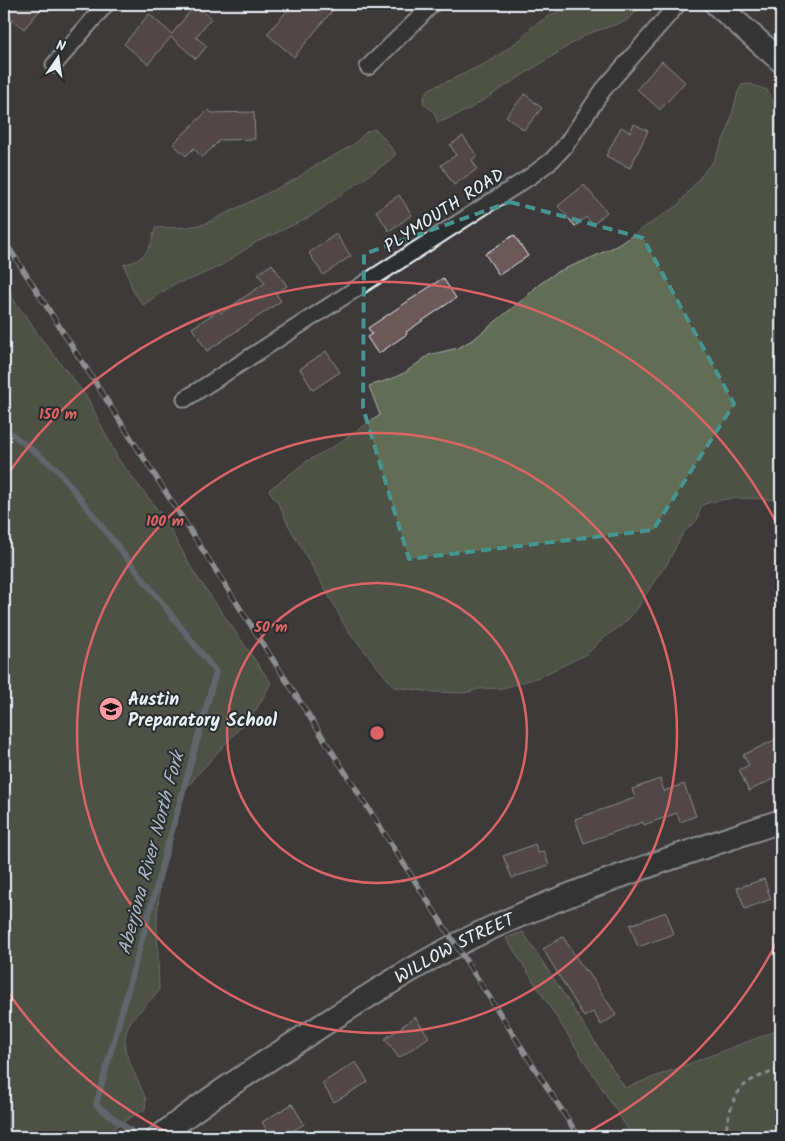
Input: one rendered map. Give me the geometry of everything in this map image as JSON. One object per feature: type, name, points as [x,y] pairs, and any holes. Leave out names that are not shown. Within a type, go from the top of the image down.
[{"type":"main road","points":[[716,4],[781,61]]},
{"type":"main road","name":"WILLOW STREET","points":[[159,1137],[290,1046],[375,992],[457,944],[571,894],[781,821]]},
{"type":"street","points":[[54,65],[106,4]]},
{"type":"street","points":[[368,67],[432,4]]},
{"type":"street","name":"PLYMOUTH ROAD","points":[[185,399],[531,176],[552,160],[565,146],[603,90],[678,4]]},
{"type":"path","points":[[724,1137],[728,1125],[728,1115],[736,1095],[752,1080],[781,1068]]},
{"type":"highlighted area","points":[[510,202],[643,238],[734,404],[653,530],[409,559],[363,408],[364,254]]},
{"type":"green space","points":[[573,4],[639,4],[637,11],[626,21],[587,34],[468,110],[438,123],[434,112],[423,103],[425,94],[429,89],[492,60],[522,38],[532,27]]},
{"type":"green space","points":[[750,84],[767,90],[775,106],[781,169],[781,501],[751,498],[729,499],[701,506],[697,520],[683,533],[667,564],[635,612],[587,654],[539,677],[503,688],[479,689],[465,693],[433,692],[394,687],[346,628],[269,490],[307,461],[336,445],[380,415],[369,386],[406,372],[429,355],[458,348],[474,339],[537,286],[557,272],[618,245],[678,205],[714,160],[728,129],[738,92],[742,85]]},
{"type":"green space","points":[[374,129],[380,133],[396,154],[386,163],[310,217],[255,243],[222,265],[192,279],[176,283],[143,305],[133,291],[124,264],[131,263],[142,257],[152,241],[155,228],[188,227],[204,224],[296,179],[311,168],[353,145],[366,132]]},
{"type":"green space","name":"Austin Preparatory School","points":[[4,284],[39,336],[87,397],[118,459],[164,518],[193,571],[271,683],[256,710],[197,775],[186,789],[176,809],[159,867],[160,884],[157,919],[159,991],[133,1018],[128,1026],[125,1037],[125,1049],[128,1059],[146,1099],[145,1109],[118,1125],[104,1137],[4,1137]]},
{"type":"green space","points":[[523,932],[625,1088],[781,1029],[781,1137],[633,1137],[506,938]]},
{"type":"building","points":[[4,4],[45,4],[24,29],[4,12]]},
{"type":"building","points":[[293,4],[323,4],[332,11],[294,57],[267,34]]},
{"type":"building","points":[[195,5],[211,18],[196,37],[207,46],[196,59],[171,37],[148,64],[124,44],[149,14],[172,34]]},
{"type":"building","points":[[662,61],[685,82],[660,110],[637,89]]},
{"type":"building","points":[[525,94],[542,108],[524,130],[506,116]]},
{"type":"building","points":[[208,110],[212,113],[254,112],[255,139],[220,140],[202,158],[194,148],[186,156],[173,144]]},
{"type":"building","points":[[634,124],[648,131],[630,168],[606,156],[621,127],[630,132]]},
{"type":"building","points":[[463,136],[477,156],[472,160],[477,169],[454,185],[441,165],[456,155],[450,145]]},
{"type":"building","points":[[584,185],[607,212],[593,225],[586,217],[575,226],[558,206]]},
{"type":"building","points":[[399,195],[412,215],[389,231],[376,211]]},
{"type":"building","points":[[336,234],[351,256],[323,275],[309,253]]},
{"type":"building","points":[[514,235],[528,256],[499,275],[485,254]]},
{"type":"building","points":[[272,264],[287,286],[276,294],[281,301],[207,351],[192,328],[219,310],[221,313],[265,283],[258,274]]},
{"type":"building","points":[[443,278],[456,298],[406,332],[407,334],[378,354],[367,337],[372,334],[368,328]]},
{"type":"building","points":[[326,351],[340,372],[313,390],[300,369]]},
{"type":"building","points":[[781,737],[781,775],[749,791],[739,770],[749,765],[743,755]]},
{"type":"building","points":[[660,779],[664,791],[684,784],[696,816],[680,822],[677,813],[644,825],[643,822],[584,843],[575,819],[635,798],[632,789]]},
{"type":"building","points":[[535,844],[538,853],[544,851],[549,865],[512,878],[503,856]]},
{"type":"building","points":[[764,879],[771,899],[745,909],[737,888]]},
{"type":"building","points":[[666,912],[674,934],[638,947],[630,925]]},
{"type":"building","points":[[563,937],[616,1015],[601,1025],[593,1012],[584,1017],[543,949]]},
{"type":"building","points":[[415,1017],[429,1037],[399,1058],[385,1039]]},
{"type":"building","points":[[356,1062],[368,1082],[334,1102],[322,1083]]},
{"type":"building","points":[[292,1104],[304,1124],[293,1131],[297,1137],[271,1137],[262,1122]]},
{"type":"waterway","name":"Aberjona River North Fork","points":[[4,428],[57,469],[216,672],[96,1105],[135,1134]]},
{"type":"railway","points":[[4,240],[579,1137]]},
{"type":"place","name":"Austin Preparatory School","points":[[111,709]]}]
